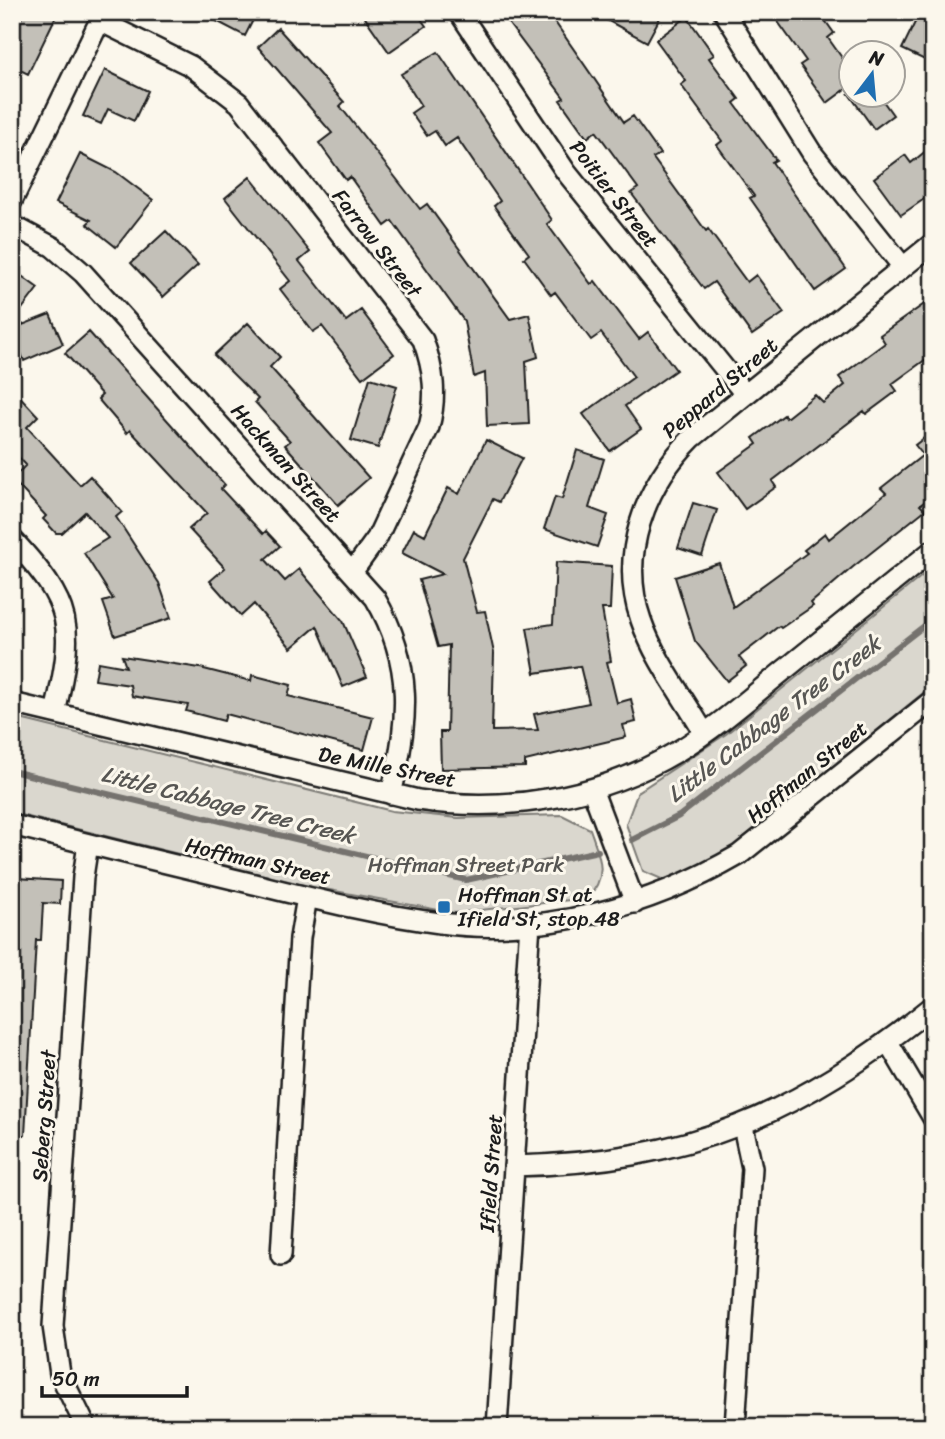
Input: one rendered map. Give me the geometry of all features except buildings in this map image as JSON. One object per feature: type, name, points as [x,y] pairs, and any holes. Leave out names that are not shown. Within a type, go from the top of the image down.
[{"type":"street","name":"Poitier Street","points":[[459,12],[566,172],[745,394]]},
{"type":"street","points":[[724,12],[812,153],[903,267]]},
{"type":"street","points":[[12,201],[102,17]]},
{"type":"street","name":"Farrow Street","points":[[102,17],[191,66],[239,103],[423,340],[434,374],[433,412],[429,427],[377,538],[354,571]]},
{"type":"street","name":"Hackman Street","points":[[12,225],[53,247],[83,273],[354,571],[386,617],[401,658],[406,699],[405,722],[391,794]]},
{"type":"street","name":"Peppard Street","points":[[704,733],[652,646],[641,620],[633,582],[634,544],[649,500],[664,470],[692,438],[933,243]]},
{"type":"street","points":[[12,539],[50,581],[67,623],[68,653],[55,713]]},
{"type":"street","name":"De Mille Street","points":[[12,703],[391,794],[446,804],[481,806],[556,798],[592,789],[653,765],[704,733],[933,550]]},
{"type":"street","name":"Hoffman Street","points":[[12,825],[307,897],[441,923],[530,923],[598,913],[635,903],[707,874],[739,855],[933,700]]},
{"type":"street","points":[[592,789],[635,903]]},
{"type":"street","name":"Seberg Street","points":[[86,1427],[60,1374],[53,1326],[83,877],[88,844]]},
{"type":"street","points":[[281,1255],[300,938],[307,897]]},
{"type":"street","name":"Ifield Street","points":[[497,1427],[530,923]]},
{"type":"street","points":[[514,1166],[628,1157],[743,1126],[849,1069],[933,1006]]},
{"type":"street","points":[[888,1042],[933,1118]]},
{"type":"street","points":[[735,1427],[752,1168],[743,1126]]},
{"type":"green space","points":[[933,567],[933,685],[715,862],[666,881],[643,871],[626,824],[638,792],[726,734]]},
{"type":"green space","name":"Hoffman Street Park","points":[[12,717],[392,811],[458,818],[562,815],[590,829],[600,865],[598,882],[587,898],[455,913],[313,887],[12,813]]},
{"type":"waterway","name":"Little Cabbage Tree Creek","points":[[632,840],[679,816],[933,619]]},
{"type":"waterway","name":"Little Cabbage Tree Creek","points":[[12,771],[466,880],[598,851]]},
{"type":"place","name":"Hoffman St at Ifield St, stop 48","points":[[444,907]]}]
